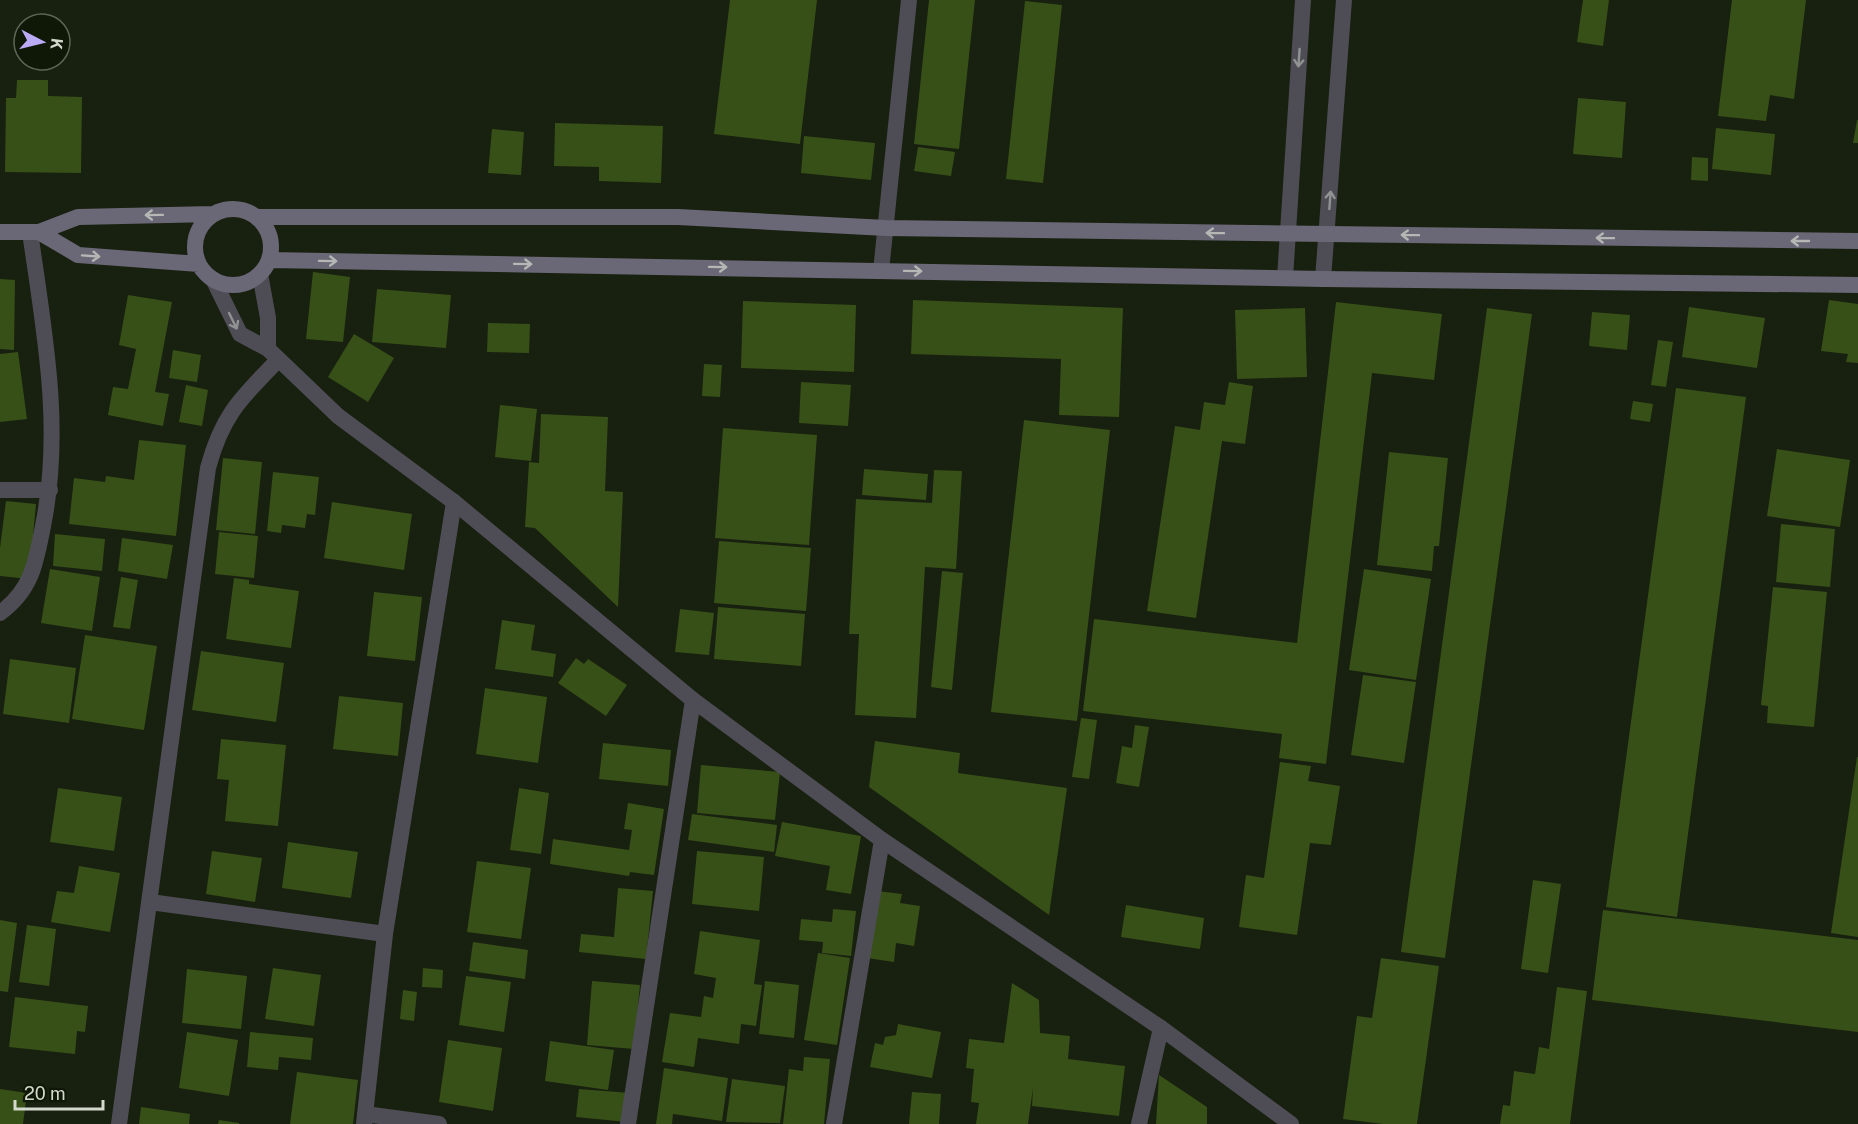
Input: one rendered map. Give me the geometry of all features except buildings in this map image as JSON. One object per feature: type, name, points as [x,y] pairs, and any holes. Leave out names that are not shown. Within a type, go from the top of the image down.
[{"type":"main road","points":[[0,232],[34,232],[78,217],[213,214],[236,208],[258,217],[678,217],[886,228],[1858,241]]},
{"type":"main road","points":[[213,214],[198,233],[195,254],[199,264],[213,279],[233,285],[252,280],[260,274],[270,260],[270,237],[258,217]]},
{"type":"main road","points":[[34,232],[78,255],[199,264]]},
{"type":"main road","points":[[270,260],[1323,279],[1858,285]]},
{"type":"street","points":[[881,271],[909,0]]},
{"type":"street","points":[[1285,278],[1303,0]]},
{"type":"street","points":[[1323,279],[1344,0]]},
{"type":"street","points":[[0,613],[10,605],[33,574],[50,490],[53,426],[51,380],[34,232]]},
{"type":"street","points":[[119,1124],[208,468],[215,440],[225,418],[273,354],[260,274]]},
{"type":"street","points":[[213,279],[240,334],[273,354],[338,416],[454,502],[693,700],[882,840],[1161,1028],[1291,1124]]},
{"type":"street","points":[[0,490],[50,490]]},
{"type":"street","points":[[440,1124],[365,1119],[385,934],[454,502]]},
{"type":"street","points":[[628,1124],[693,700]]},
{"type":"street","points":[[834,1124],[882,840]]},
{"type":"street","points":[[150,902],[385,934]]},
{"type":"street","points":[[1139,1124],[1161,1028]]}]
